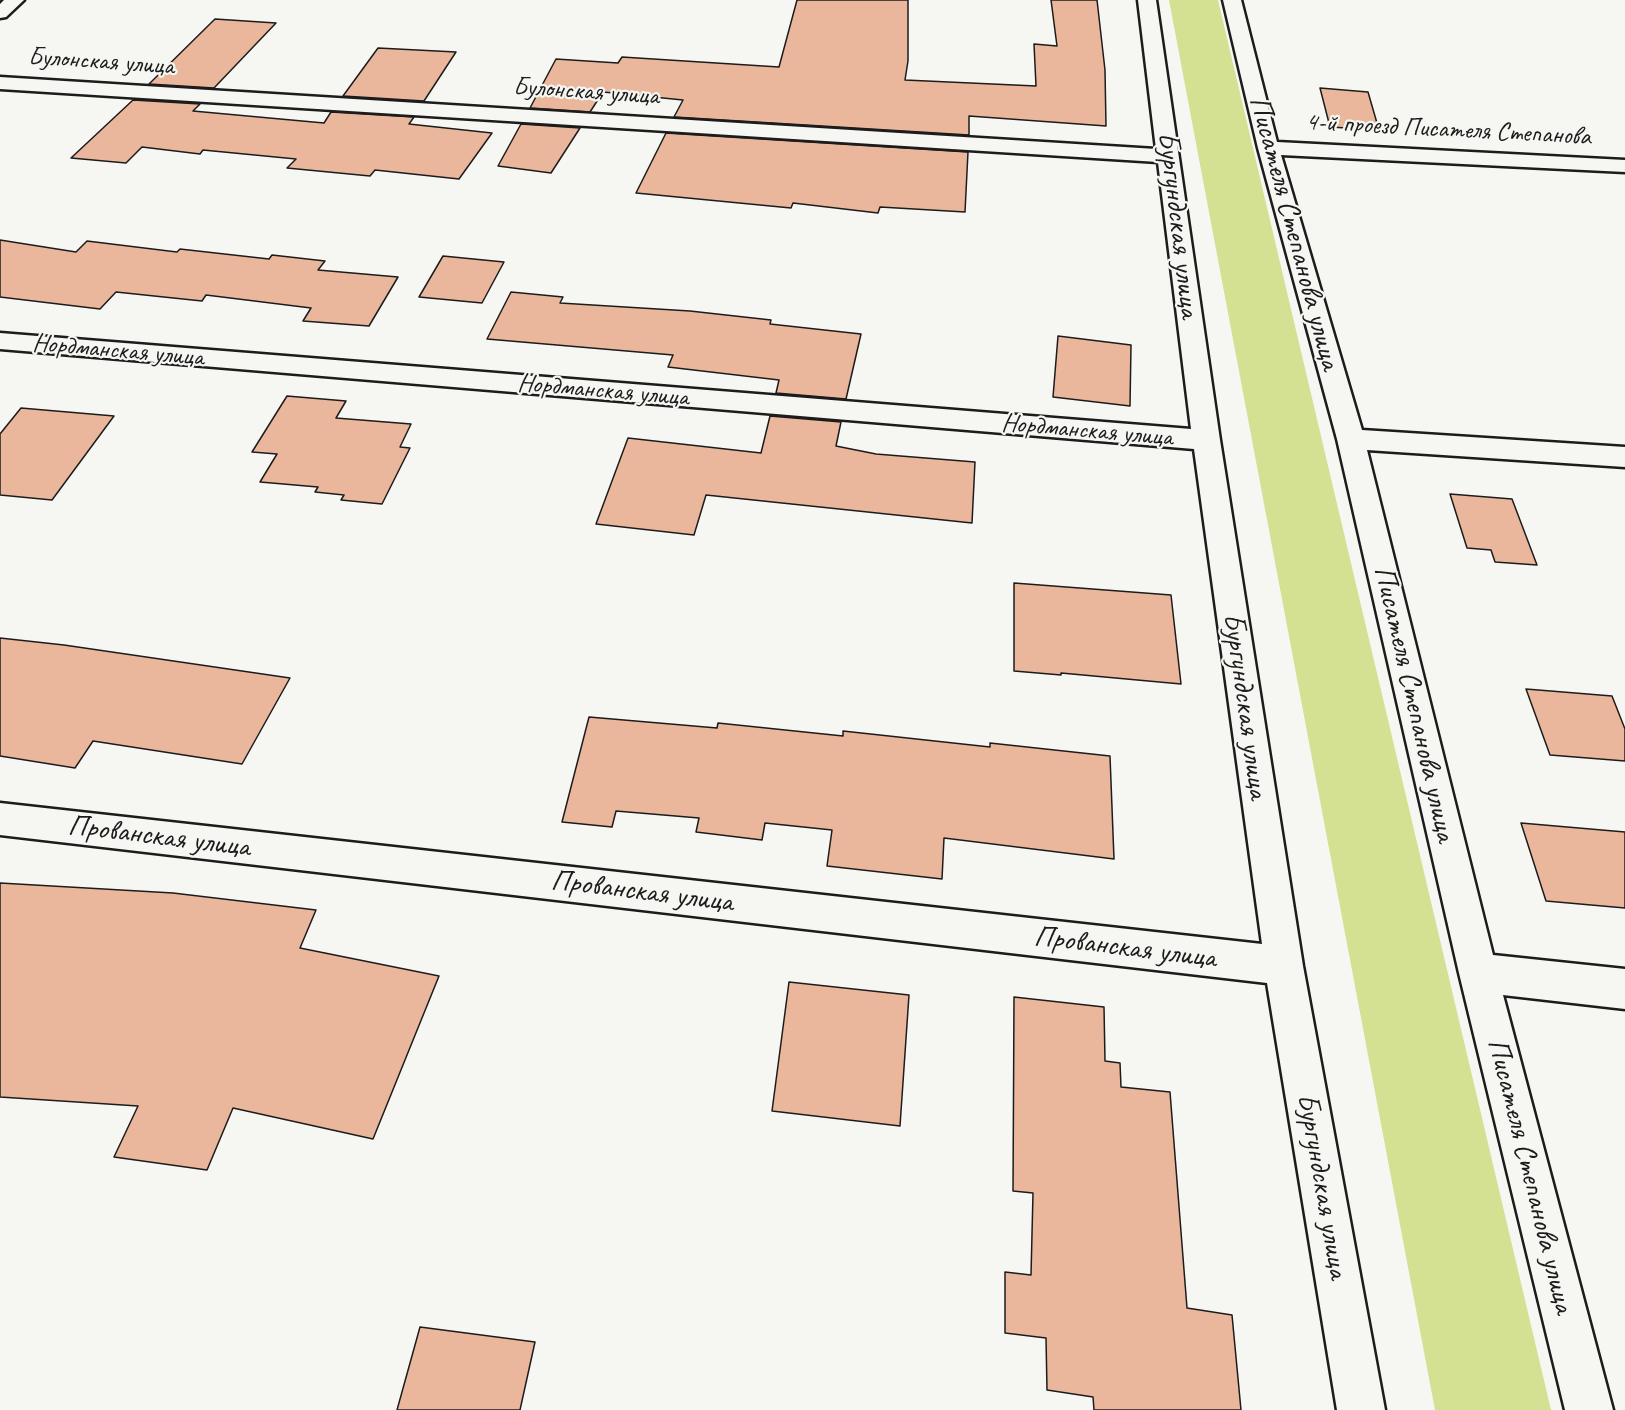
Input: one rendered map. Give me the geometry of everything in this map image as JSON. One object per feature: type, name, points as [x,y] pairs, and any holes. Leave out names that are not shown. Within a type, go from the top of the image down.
[{"type":"street","points":[[0,13],[15,0]]},
{"type":"street","name":"Бургундская улица","points":[[1147,0],[1206,440],[1284,966],[1361,1410]]},
{"type":"street","name":"Писателя Степанова улица","points":[[1232,0],[1268,148],[1351,439],[1478,973],[1589,1410]]},
{"type":"street","name":"Булонская улица","points":[[0,83],[1169,156]]},
{"type":"street","name":"4-й проезд Писателя Степанова","points":[[1268,148],[1625,166]]},
{"type":"street","name":"Нордманская улица","points":[[0,341],[1206,440]]},
{"type":"street","points":[[1351,439],[1625,457]]},
{"type":"street","name":"Прованская улица","points":[[0,819],[1284,966]]},
{"type":"street","points":[[1478,973],[1625,989]]},
{"type":"green space","points":[[1169,0],[1218,0],[1551,1410],[1435,1410]]},
{"type":"building","points":[[797,0],[908,0],[908,61],[905,80],[1036,86],[1034,44],[1057,46],[1051,0],[1097,0],[1105,70],[1106,126],[969,116],[969,135],[674,117],[683,100],[603,92],[590,112],[530,108],[556,59],[618,63],[622,57],[779,67]]},
{"type":"building","points":[[215,19],[276,23],[214,88],[149,84]]},
{"type":"building","points":[[378,48],[456,52],[424,101],[343,96]]},
{"type":"building","points":[[1320,88],[1368,92],[1379,130],[1330,127]]},
{"type":"building","points":[[133,100],[200,104],[193,111],[324,123],[331,112],[414,117],[409,124],[492,133],[459,179],[375,170],[370,176],[287,168],[296,159],[203,150],[200,154],[142,147],[126,163],[71,158]]},
{"type":"building","points":[[521,124],[580,128],[551,173],[498,166]]},
{"type":"building","points":[[666,133],[968,152],[965,212],[880,207],[878,213],[793,203],[791,208],[636,193]]},
{"type":"building","points":[[0,240],[76,252],[87,241],[177,252],[180,249],[269,259],[272,255],[325,261],[318,270],[398,277],[369,326],[303,321],[311,308],[206,295],[202,301],[116,292],[100,309],[0,297]]},
{"type":"building","points":[[443,256],[504,262],[482,303],[419,297]]},
{"type":"building","points":[[511,292],[563,297],[560,303],[690,311],[771,320],[770,324],[861,334],[846,399],[776,393],[779,380],[668,367],[673,355],[487,339]]},
{"type":"building","points":[[1058,336],[1131,345],[1130,406],[1053,397]]},
{"type":"building","points":[[287,396],[346,401],[336,418],[411,424],[400,447],[410,448],[382,504],[341,500],[344,495],[315,492],[318,487],[260,482],[277,454],[252,452]]},
{"type":"building","points":[[21,408],[114,416],[52,500],[0,495],[0,434]]},
{"type":"building","points":[[770,416],[841,422],[836,446],[876,454],[975,462],[972,523],[706,495],[694,535],[596,524],[628,438],[761,453]]},
{"type":"building","points":[[1450,494],[1512,499],[1537,565],[1495,562],[1491,550],[1467,548]]},
{"type":"building","points":[[1014,583],[1171,595],[1181,684],[1014,671]]},
{"type":"building","points":[[0,638],[64,645],[290,678],[242,764],[93,741],[75,768],[0,756]]},
{"type":"building","points":[[1526,689],[1612,696],[1625,729],[1625,761],[1550,755]]},
{"type":"building","points":[[589,717],[717,728],[718,723],[843,736],[843,731],[990,747],[990,743],[1110,756],[1114,859],[944,838],[942,879],[827,866],[832,830],[765,823],[762,840],[696,832],[699,818],[616,811],[612,827],[562,822]]},
{"type":"building","points":[[1521,823],[1625,832],[1625,908],[1546,901]]},
{"type":"building","points":[[0,883],[173,893],[316,910],[300,948],[439,976],[373,1139],[233,1108],[207,1170],[114,1157],[138,1106],[0,1097]]},
{"type":"building","points":[[789,982],[909,995],[900,1126],[772,1111]]},
{"type":"building","points":[[1014,997],[1104,1007],[1105,1061],[1120,1063],[1121,1087],[1170,1092],[1187,1308],[1232,1315],[1241,1410],[1094,1410],[1093,1397],[1047,1390],[1046,1338],[1005,1333],[1005,1272],[1031,1275],[1033,1193],[1013,1191]]},
{"type":"building","points":[[420,1327],[535,1342],[520,1410],[397,1410]]}]
